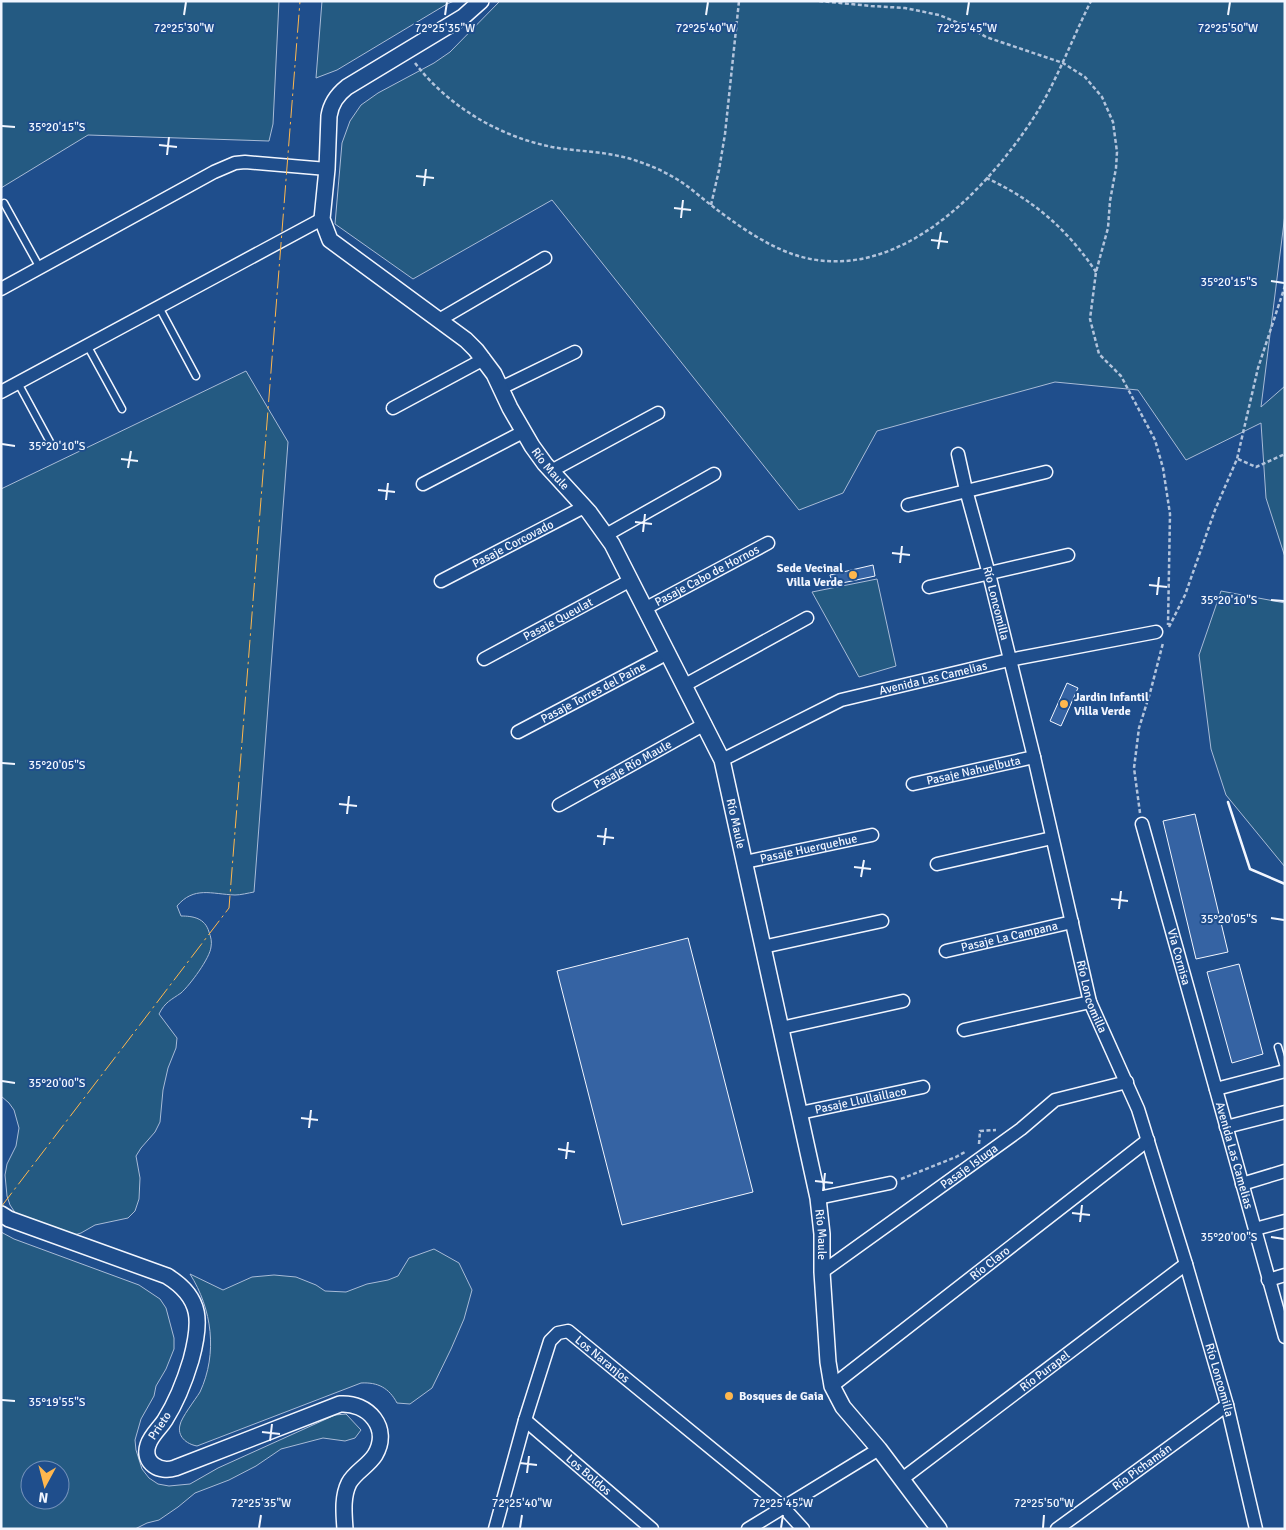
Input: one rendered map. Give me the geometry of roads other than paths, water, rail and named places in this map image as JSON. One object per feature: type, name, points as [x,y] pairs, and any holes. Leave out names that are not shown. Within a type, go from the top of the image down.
[{"type":"street","points":[[1,392],[322,219],[327,169],[329,116],[330,109],[337,96],[347,87],[462,17],[481,1]]},
{"type":"street","points":[[1,290],[214,172],[235,164],[255,162],[327,169]]},
{"type":"street","name":"Río Maule","points":[[322,219],[330,240],[466,340],[484,360],[494,374],[523,432],[551,471],[584,507],[606,535],[646,608],[722,760],[818,1198],[822,1234],[822,1272],[828,1362],[832,1386],[843,1408],[879,1449],[939,1529]]},
{"type":"street","points":[[438,320],[545,258]]},
{"type":"street","points":[[501,388],[575,352]]},
{"type":"street","points":[[393,408],[484,360]]},
{"type":"street","points":[[551,471],[658,413]]},
{"type":"street","points":[[424,484],[523,432]]},
{"type":"street","name":"Río Loncomilla","points":[[958,454],[1034,757],[1090,1002],[1127,1082],[1148,1140],[1227,1405],[1256,1529]]},
{"type":"street","points":[[908,505],[1046,472]]},
{"type":"street","points":[[606,535],[714,474]]},
{"type":"street","name":"Pasaje Corcovado","points":[[442,581],[584,507]]},
{"type":"street","name":"Pasaje Cabo de Hornos","points":[[646,608],[768,543]]},
{"type":"street","points":[[929,588],[1068,555]]},
{"type":"street","name":"Pasaje Queulat","points":[[484,658],[631,580]]},
{"type":"street","points":[[685,685],[807,618]]},
{"type":"street","name":"Avenida Las Camelias","points":[[722,760],[841,700],[1009,660],[1160,637]]},
{"type":"street","name":"Pasaje Torres del Paine","points":[[518,732],[668,653]]},
{"type":"street","name":"Pasaje Río Maule","points":[[559,805],[705,724]]},
{"type":"street","name":"Pasaje Nahuelbuta","points":[[913,784],[1034,757]]},
{"type":"street","name":"Vía Cornisa","points":[[1142,824],[1216,1089]]},
{"type":"street","name":"Pasaje Huerquehue","points":[[745,862],[872,835]]},
{"type":"street","points":[[937,864],[1052,838]]},
{"type":"street","points":[[763,947],[882,921]]},
{"type":"street","name":"Pasaje La Campana","points":[[946,951],[1072,922]]},
{"type":"street","points":[[781,1028],[904,1001]]},
{"type":"street","points":[[964,1030],[1090,1002]]},
{"type":"street","points":[[1216,1089],[1285,1071]]},
{"type":"street","name":"Pasaje Isluga","points":[[822,1272],[1021,1129],[1055,1100],[1127,1082]]},
{"type":"street","name":"Pasaje Llullaillaco","points":[[800,1113],[923,1087]]},
{"type":"street","name":"Avenida Las Camelias","points":[[1216,1089],[1284,1332]]},
{"type":"street","points":[[1226,1128],[1285,1112]]},
{"type":"street","name":"Río Claro","points":[[832,1386],[1148,1140]]},
{"type":"street","points":[[1242,1184],[1285,1170]]},
{"type":"street","points":[[818,1198],[890,1183]]},
{"type":"street","name":"Prieto","points":[[1,1214],[9,1219],[167,1276],[183,1288],[189,1296],[197,1317],[197,1339],[186,1376],[174,1404],[165,1421],[148,1444],[147,1456],[154,1466],[159,1469],[175,1468],[340,1404],[356,1405],[369,1413],[378,1426],[380,1441],[375,1454],[349,1483],[343,1509],[345,1529]]},
{"type":"street","points":[[1255,1229],[1285,1221]]},
{"type":"street","name":"Río Purapel","points":[[902,1479],[1186,1264]]},
{"type":"street","points":[[1268,1280],[1285,1275]]},
{"type":"street","name":"Los Naranjos","points":[[495,1529],[525,1420],[550,1341],[558,1333],[568,1331],[784,1507],[803,1529]]},
{"type":"street","name":"Río Pichamán","points":[[1057,1529],[1227,1405]]},
{"type":"street","name":"Los Boldos","points":[[525,1420],[652,1529]]},
{"type":"street","points":[[748,1529],[879,1449]]},
{"type":"lane","points":[[4,203],[40,268]]},
{"type":"lane","points":[[159,307],[196,376]]},
{"type":"lane","points":[[88,345],[122,409]]},
{"type":"lane","points":[[18,383],[50,442]]},
{"type":"lane","points":[[1278,1047],[1285,1071]]},
{"type":"place","name":"Sede Vecinal Villa Verde","points":[[853,575]]},
{"type":"place","name":"Jardin Infantil Villa Verde","points":[[1064,704]]},
{"type":"place","name":"Bosques de Gaia","points":[[729,1396]]}]
